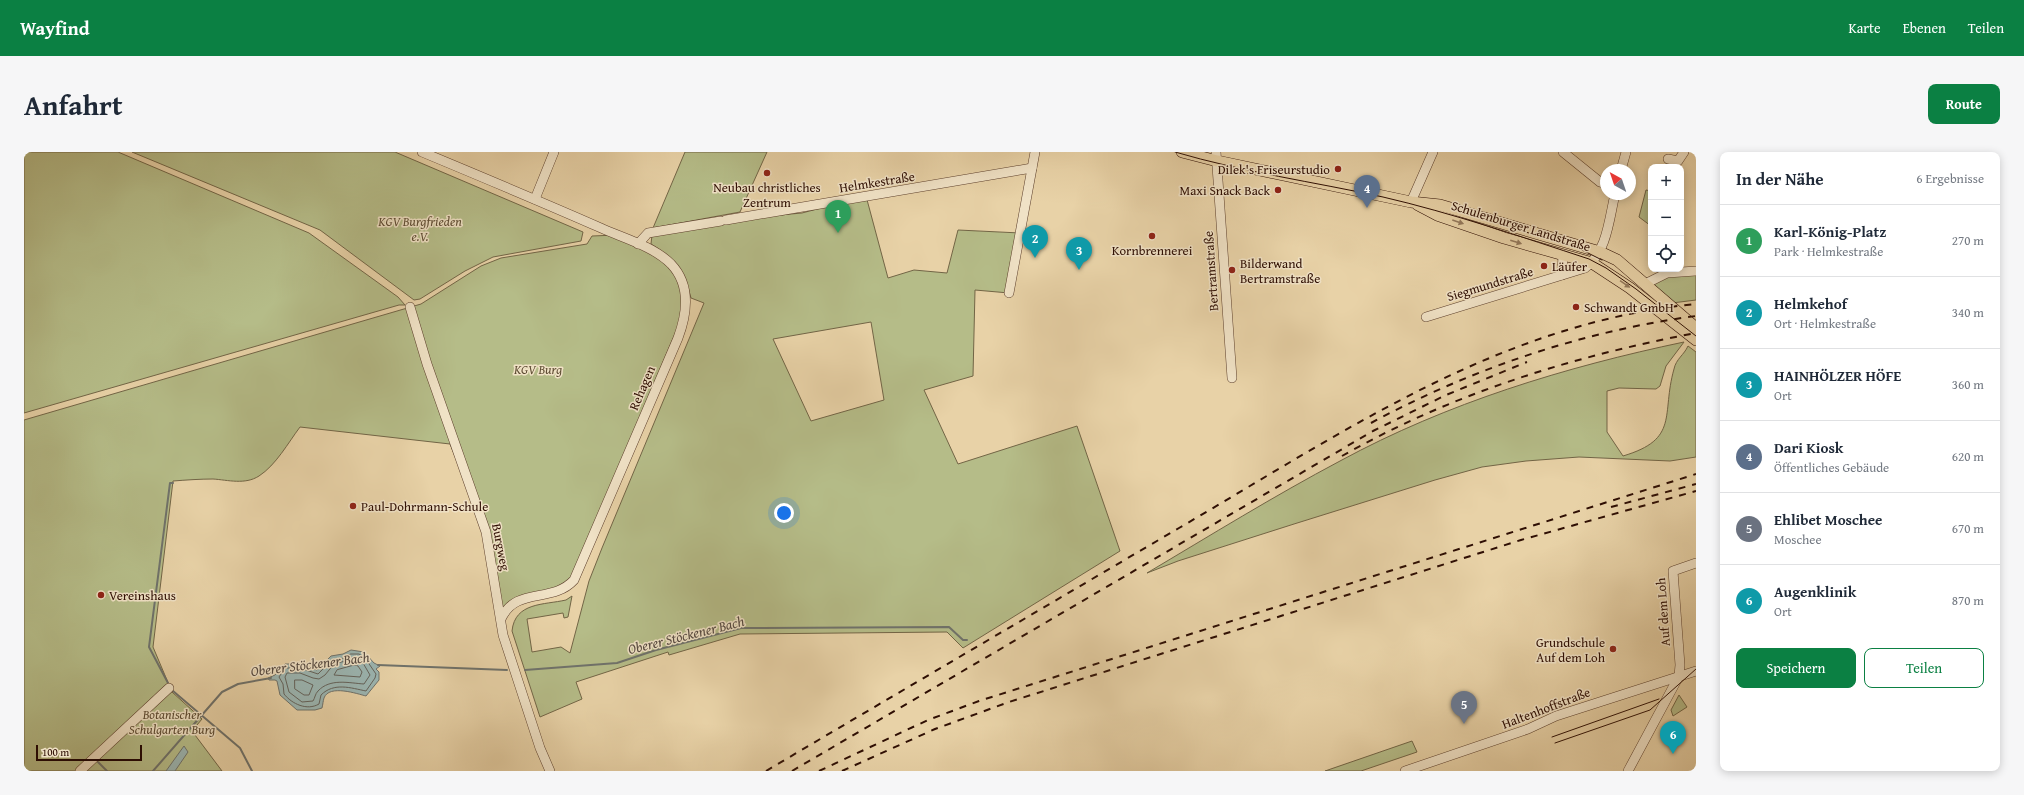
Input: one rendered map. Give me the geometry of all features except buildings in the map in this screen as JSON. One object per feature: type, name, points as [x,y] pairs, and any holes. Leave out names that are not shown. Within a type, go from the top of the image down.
[{"type":"main road","name":"Schulenburger Landstraße","points":[[1182,152],[1411,202],[1440,205],[1600,252],[1617,260],[1696,328]]},
{"type":"main road","name":"Schulenburger Landstraße","points":[[1411,202],[1437,215],[1592,263],[1630,288],[1696,340]]},
{"type":"street","name":"Rehagen","points":[[422,152],[638,244],[663,258],[677,273],[685,296],[686,308],[683,323],[574,580],[568,586],[554,593],[520,599],[509,606],[501,619]]},
{"type":"street","points":[[535,199],[554,152]]},
{"type":"street","points":[[1010,293],[1035,152]]},
{"type":"street","points":[[1411,202],[1433,152]]},
{"type":"street","points":[[1563,152],[1600,182]]},
{"type":"street","points":[[1623,164],[1626,152]]},
{"type":"street","points":[[1668,159],[1678,161],[1684,152]]},
{"type":"street","name":"Bertramstraße","points":[[1216,159],[1232,378]]},
{"type":"street","name":"Helmkestraße","points":[[638,244],[648,233],[1032,168]]},
{"type":"street","points":[[1592,263],[1600,252],[1613,200]]},
{"type":"street","points":[[1562,275],[1563,255]]},
{"type":"street","name":"Siegmundstraße","points":[[1426,317],[1585,268],[1592,263]]},
{"type":"street","points":[[1645,284],[1667,273],[1696,271]]},
{"type":"street","name":"Burgweg","points":[[410,307],[427,364],[486,532],[496,599],[501,619],[501,627],[540,748],[550,771]]},
{"type":"street","name":"Auf dem Loh","points":[[1679,676],[1680,666],[1673,571],[1696,563]]},
{"type":"street","name":"Haltenhoffstraße","points":[[1405,771],[1528,729],[1556,716],[1696,671]]},
{"type":"street","points":[[1628,771],[1679,676]]},
{"type":"street","points":[[80,771],[169,688]]},
{"type":"green space","points":[[24,152],[118,152],[309,233],[398,297],[405,305],[399,305],[24,413]]},
{"type":"green space","name":"KGV Burgfrieden e.V.","points":[[132,152],[395,152],[583,232],[581,241],[493,257],[465,271],[420,299],[414,300],[320,230]]},
{"type":"green space","points":[[685,152],[767,152],[740,212],[653,228]]},
{"type":"green space","points":[[1646,190],[1648,190],[1648,224],[1639,217]]},
{"type":"green space","points":[[866,196],[888,278],[914,270],[947,273],[958,230],[1020,233],[1009,293],[975,290],[973,376],[924,390],[958,464],[1077,426],[1120,551],[963,648],[947,632],[740,634],[669,655],[668,652],[576,682],[582,699],[540,717],[512,631],[514,622],[519,615],[532,606],[566,600],[572,596],[568,617],[564,618],[563,613],[527,619],[532,652],[561,647],[570,653],[589,581],[704,303],[691,298],[682,273],[677,266],[666,255],[651,244],[652,235],[769,216],[802,213]],"holes":[[[871,322],[884,400],[811,421],[773,339]]]},
{"type":"green space","name":"KGV Burg","points":[[617,235],[663,258],[677,273],[686,308],[568,586],[528,597],[502,619],[486,532],[450,444],[300,427],[271,466],[254,479],[242,481],[198,479],[173,481],[153,647],[172,692],[202,719],[192,731],[222,771],[24,771],[24,420],[421,304],[481,266],[501,258],[587,244],[592,236]]},
{"type":"green space","points":[[1696,271],[1696,300],[1672,303],[1650,281]]},
{"type":"green space","points":[[1684,342],[1666,366],[1660,386],[1656,389],[1619,388],[1607,391],[1607,432],[1623,456],[1641,449],[1653,442],[1661,433],[1665,423],[1670,385],[1675,366],[1688,346],[1696,352],[1696,457],[1670,461],[1579,457],[1526,461],[1482,467],[1294,524],[1178,561],[1147,573],[1315,474],[1422,421],[1464,404],[1551,375]]},
{"type":"green space","points":[[1679,695],[1687,707],[1673,716],[1671,710]]},
{"type":"green space","points":[[1412,741],[1417,752],[1361,771],[1325,771]]},
{"type":"water","points":[[351,650],[364,652],[374,663],[380,666],[376,669],[379,672],[379,680],[366,696],[344,691],[332,692],[327,694],[324,698],[322,708],[315,710],[297,710],[280,695],[277,681],[269,680],[268,678],[275,675],[285,664],[300,664],[317,670],[331,656],[343,654]]},
{"type":"water","points":[[184,746],[188,752],[175,771],[166,771]]},
{"type":"waterway","points":[[168,683],[149,647],[170,483],[173,483]]},
{"type":"waterway","name":"Oberer Stöckener Bach","points":[[525,670],[617,663],[656,650],[741,628],[949,627],[963,640],[967,640]]},
{"type":"waterway","name":"Oberer Stöckener Bach","points":[[378,665],[507,670]]},
{"type":"waterway","name":"Oberer Stöckener Bach","points":[[153,771],[222,692],[238,684],[271,678]]},
{"type":"waterway","points":[[173,691],[240,748],[252,771]]},
{"type":"waterway","points":[[98,762],[107,771]]},
{"type":"tram line","points":[[1175,152],[1253,171],[1409,203],[1487,226],[1589,259],[1606,268],[1636,289],[1696,336]]},
{"type":"tram line","points":[[1470,215],[1578,248],[1602,260]]},
{"type":"tram line","points":[[1555,743],[1650,710],[1696,669]]},
{"type":"tram line","points":[[1552,737],[1659,699]]},
{"type":"railway","points":[[766,771],[1302,455],[1363,420],[1426,387],[1490,358],[1556,334],[1624,315],[1696,304]]},
{"type":"railway","points":[[1371,423],[1448,386],[1488,369],[1529,355],[1612,331],[1696,316]]},
{"type":"railway","points":[[1342,456],[1383,434],[1426,414],[1469,396],[1514,380],[1604,353],[1696,333]]},
{"type":"railway","points":[[792,771],[1373,431],[1446,395],[1527,362]]},
{"type":"railway","points":[[819,771],[928,720],[979,701],[1696,474]]},
{"type":"railway","points":[[1611,507],[1696,484]]},
{"type":"railway","points":[[842,771],[935,729],[1009,702],[1521,540],[1696,491]]},
{"type":"place","name":"Dilek's Friseurstudio","points":[[1338,169]]},
{"type":"place","name":"Neubau christliches Zentrum","points":[[767,173]]},
{"type":"place","name":"Maxi Snack Back","points":[[1278,190]]},
{"type":"place","name":"Dari Kiosk","points":[[1367,208]]},
{"type":"place","name":"Karl-König-Platz","points":[[838,233]]},
{"type":"place","name":"Kornbrennerei","points":[[1152,236]]},
{"type":"place","name":"Helmkehof","points":[[1035,258]]},
{"type":"place","name":"Läufer","points":[[1544,266]]},
{"type":"place","name":"HAINHÖLZER HÖFE","points":[[1079,270]]},
{"type":"place","name":"Bilderwand Bertramstraße","points":[[1232,270]]},
{"type":"place","name":"Schwandt GmbH","points":[[1576,307]]},
{"type":"place","name":"Paul-Dohrmann-Schule","points":[[353,506]]},
{"type":"place","name":"Vereinshaus","points":[[101,595]]},
{"type":"place","name":"Grundschule Auf dem Loh","points":[[1613,649]]},
{"type":"place","name":"Ehlibet Moschee","points":[[1464,724]]},
{"type":"place","name":"Augenklinik","points":[[1673,754]]},
{"type":"park label","name":"Botanischer Schulgarten Burg","points":[[172,722]]}]
